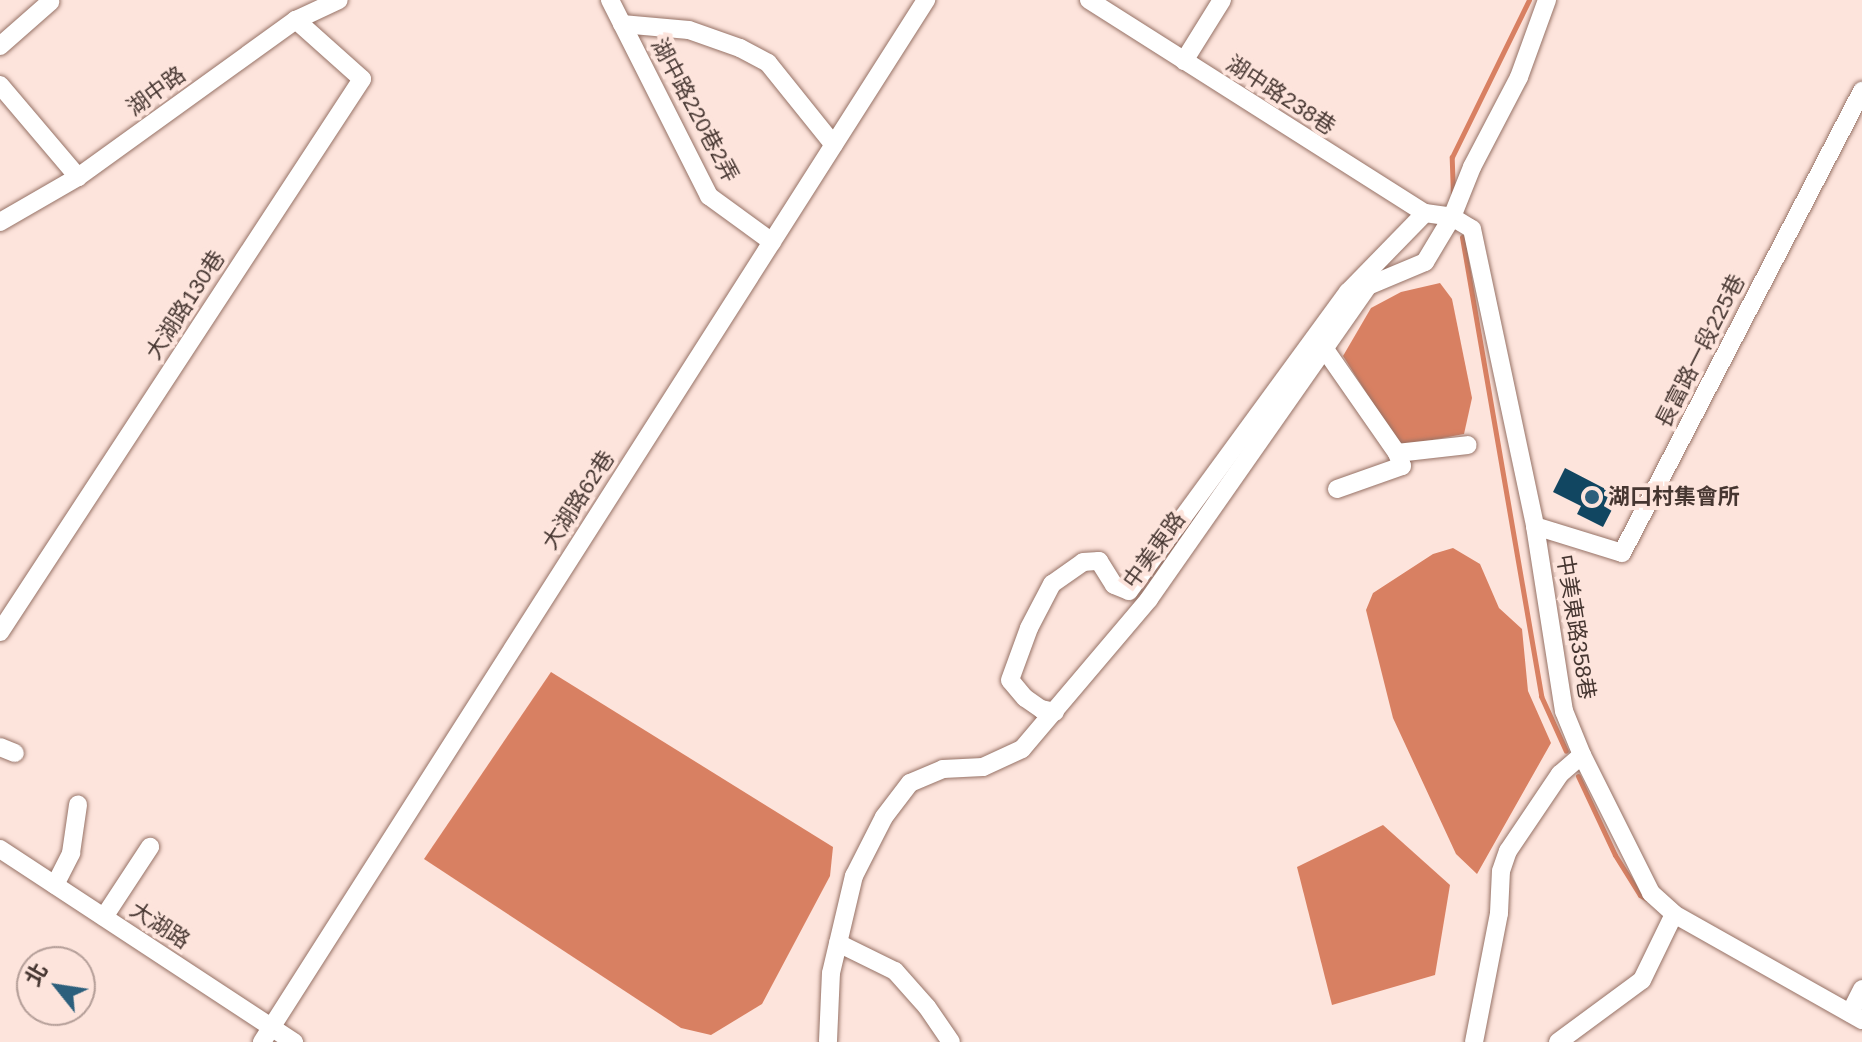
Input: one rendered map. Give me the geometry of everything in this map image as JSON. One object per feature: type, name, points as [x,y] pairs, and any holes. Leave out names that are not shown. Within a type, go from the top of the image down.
[{"type":"street","name":"湖中路","points":[[0,222],[78,177],[296,20],[339,0]]},
{"type":"street","name":"湖中路220巷2弄","points":[[610,0],[709,196],[772,242]]},
{"type":"street","name":"大湖路62巷","points":[[267,1034],[926,0]]},
{"type":"street","name":"湖中路238巷","points":[[1089,0],[1425,213],[1452,217]]},
{"type":"street","points":[[1184,61],[1222,0]]},
{"type":"street","name":"中美東路","points":[[828,1041],[831,973],[854,876],[884,817],[910,783],[943,769],[983,767],[1022,749],[1149,599],[1368,286],[1425,262],[1452,217],[1472,167],[1519,77],[1547,0]]},
{"type":"street","points":[[0,46],[50,2]]},
{"type":"street","name":"大湖路130巷","points":[[0,632],[362,79],[296,20]]},
{"type":"street","points":[[622,24],[689,30],[754,55],[768,63],[834,145]]},
{"type":"street","points":[[0,85],[78,177]]},
{"type":"street","name":"長富路一段225巷","points":[[1535,526],[1622,553],[1862,91]]},
{"type":"street","points":[[1055,712],[1041,709],[1025,698],[1010,680],[1029,628],[1052,584],[1083,562],[1099,561],[1114,585],[1129,591],[1348,292],[1425,213]]},
{"type":"street","name":"中美東路358巷","points":[[1452,217],[1472,229],[1535,526],[1564,711],[1582,755],[1651,893],[1674,914],[1856,1016]]},
{"type":"street","points":[[1324,348],[1397,453],[1402,466],[1337,489]]},
{"type":"street","points":[[1397,453],[1468,445]]},
{"type":"street","points":[[1474,1042],[1499,913],[1501,871],[1508,851],[1560,774],[1582,755]]},
{"type":"street","points":[[55,885],[71,853],[78,805]]},
{"type":"street","points":[[104,917],[150,847]]},
{"type":"street","name":"大湖路","points":[[0,849],[104,917],[267,1034],[294,1042]]},
{"type":"street","points":[[1558,1042],[1642,980],[1674,914]]},
{"type":"street","points":[[838,943],[895,971],[927,1007],[951,1042]]},
{"type":"street","points":[[1856,1016],[1862,989]]},
{"type":"shaded area","points":[[1440,283],[1452,299],[1472,398],[1464,434],[1400,446],[1343,356],[1371,308],[1401,292]]},
{"type":"shaded area","points":[[1453,548],[1480,564],[1499,608],[1522,629],[1528,691],[1551,743],[1477,874],[1456,854],[1393,718],[1366,610],[1373,593],[1433,554]]},
{"type":"shaded area","points":[[551,672],[833,847],[830,876],[762,1004],[711,1035],[681,1028],[424,859]]},
{"type":"shaded area","points":[[1383,825],[1450,885],[1435,975],[1332,1005],[1297,867]]},
{"type":"building","name":"湖口村集會所","points":[[1565,468],[1619,496],[1603,527],[1577,514],[1581,506],[1553,492]]},
{"type":"waterway","points":[[1453,195],[1452,157],[1529,0]]},
{"type":"waterway","points":[[1462,237],[1541,696],[1566,751]]},
{"type":"waterway","points":[[1578,776],[1615,855],[1640,895],[1647,899]]},
{"type":"place","name":"湖口村集會所","points":[[1592,497]]}]
